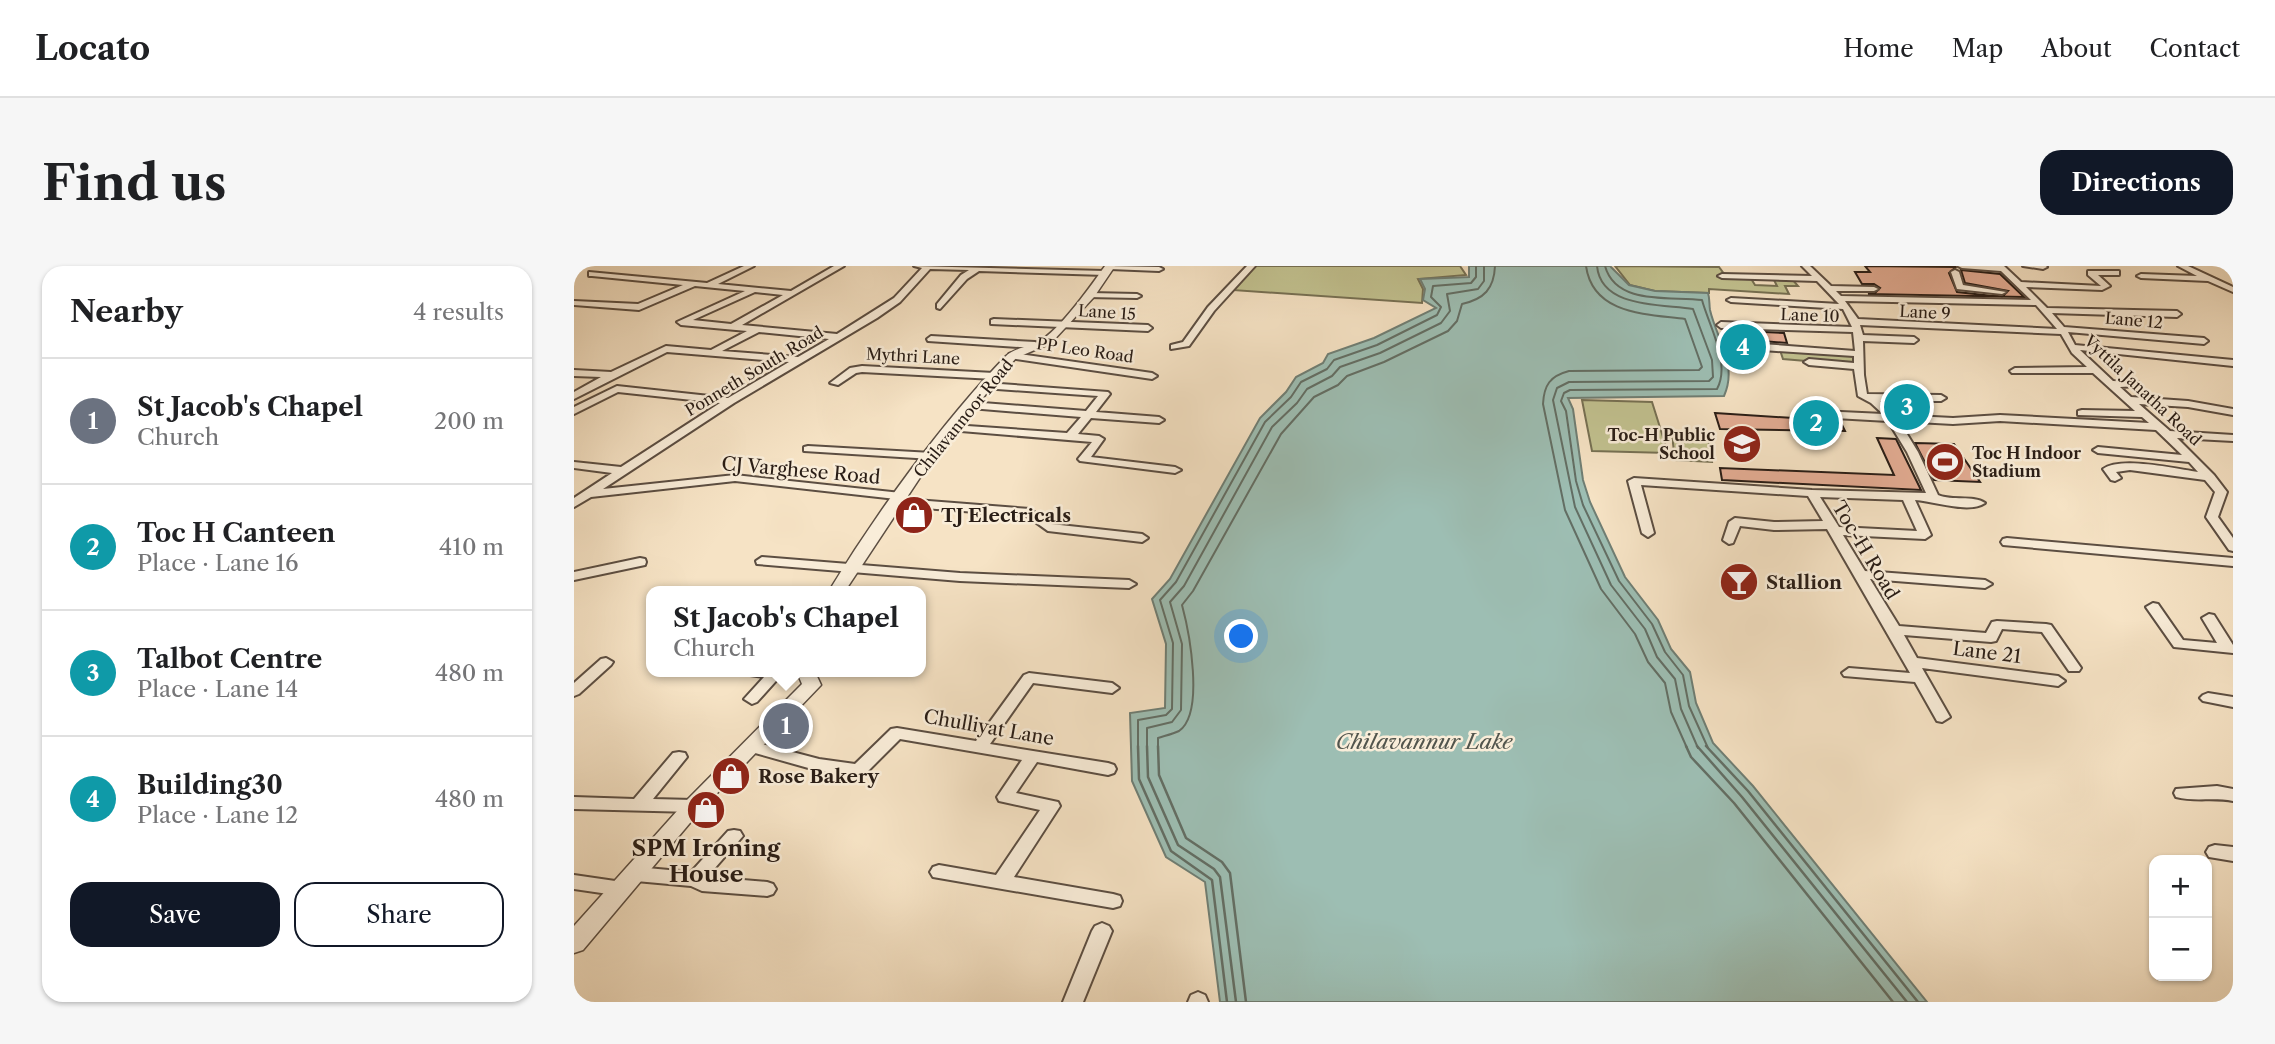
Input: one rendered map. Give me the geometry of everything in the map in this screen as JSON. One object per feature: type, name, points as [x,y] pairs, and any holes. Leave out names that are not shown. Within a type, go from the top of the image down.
[{"type":"street","points":[[710,284],[751,266]]},
{"type":"street","points":[[731,327],[840,266]]},
{"type":"street","points":[[923,266],[1159,269]]},
{"type":"street","name":"Ponneth South Road","points":[[574,503],[730,401],[842,337],[897,300],[923,266]]},
{"type":"street","points":[[1174,347],[1186,344],[1211,309],[1251,266]]},
{"type":"street","points":[[1806,266],[1843,302],[1857,330],[1858,381],[1863,396],[1941,398]]},
{"type":"street","points":[[2027,266],[2043,267]]},
{"type":"street","points":[[2182,266],[2233,290]]},
{"type":"street","points":[[940,306],[964,277],[979,267]]},
{"type":"street","points":[[2001,267],[1958,269],[1960,288],[2038,302],[2177,314]]},
{"type":"street","name":"Vyttila Janatha Road","points":[[2001,267],[2038,302],[2063,330],[2073,347],[2213,481]]},
{"type":"street","name":"Chilavannoor Road","points":[[841,586],[899,499],[990,381],[1012,356],[1047,341],[1093,291],[1108,269]]},
{"type":"street","points":[[2017,284],[2102,288],[2106,286],[2091,273],[2116,273]]},
{"type":"street","points":[[592,274],[791,293]]},
{"type":"street","points":[[1722,276],[1818,279]]},
{"type":"street","points":[[2141,276],[2210,279]]},
{"type":"street","points":[[574,303],[639,307],[696,282]]},
{"type":"street","points":[[1830,288],[1900,291]]},
{"type":"street","points":[[754,290],[681,323],[842,337]]},
{"type":"street","points":[[1093,291],[1138,292]]},
{"type":"street","name":"Lane 9","points":[[1731,300],[2038,302]]},
{"type":"street","name":"Lane 15","points":[[994,322],[1148,328]]},
{"type":"street","name":"Lane 10","points":[[1721,325],[1857,330]]},
{"type":"street","points":[[714,352],[758,330]]},
{"type":"street","points":[[1857,330],[1914,340]]},
{"type":"street","name":"Lane 9","points":[[1857,330],[2063,330]]},
{"type":"street","name":"Lane 12","points":[[2063,330],[2204,341]]},
{"type":"street","points":[[931,339],[1035,345]]},
{"type":"street","points":[[1762,347],[1857,360]]},
{"type":"street","points":[[2073,347],[2233,363]]},
{"type":"street","points":[[574,396],[666,349],[799,360]]},
{"type":"street","name":"PP Leo Road","points":[[1012,356],[1153,376]]},
{"type":"street","points":[[1809,362],[1857,360]]},
{"type":"street","name":"Mythri Lane","points":[[835,383],[853,370],[862,369],[1105,394],[1089,414]]},
{"type":"street","points":[[2015,371],[2097,370]]},
{"type":"street","points":[[574,373],[612,375]]},
{"type":"street","points":[[2112,384],[2135,384]]},
{"type":"street","points":[[574,411],[617,389],[730,401]]},
{"type":"street","points":[[1871,398],[1892,417],[1933,497]]},
{"type":"street","points":[[2130,400],[2188,404],[2233,412]]},
{"type":"street","points":[[970,405],[1159,420]]},
{"type":"street","points":[[1799,413],[1953,421],[2000,418],[2233,438]]},
{"type":"street","points":[[2082,413],[2145,414]]},
{"type":"street","points":[[1070,437],[1089,414]]},
{"type":"street","points":[[953,428],[1099,439],[1084,459],[1175,470]]},
{"type":"street","points":[[808,449],[932,456]]},
{"type":"street","points":[[2098,450],[2193,459]]},
{"type":"street","points":[[574,465],[624,471]]},
{"type":"street","points":[[2115,478],[2109,469],[2130,467],[2233,486]]},
{"type":"street","name":"CJ Varghese Road","points":[[574,496],[735,478],[1030,513],[1048,527],[1142,538]]},
{"type":"street","points":[[1648,533],[1634,481],[1811,493]]},
{"type":"street","points":[[2213,481],[2221,492],[2212,517],[2233,547]]},
{"type":"street","name":"Toc-H Road","points":[[1811,493],[1933,497],[1945,502],[1979,503]]},
{"type":"street","name":"Toc-H Road","points":[[1811,493],[1894,630],[1942,718]]},
{"type":"street","points":[[1729,540],[1735,522],[1925,535],[1907,496]]},
{"type":"street","points":[[2007,542],[2233,562]]},
{"type":"street","points":[[762,561],[960,577],[1129,584]]},
{"type":"street","points":[[574,576],[640,562]]},
{"type":"street","points":[[1858,574],[1985,584]]},
{"type":"street","points":[[2153,607],[2179,644],[2231,649]]},
{"type":"street","points":[[2209,618],[2231,649]]},
{"type":"street","points":[[1894,630],[1991,638],[1997,625],[2046,628],[2074,668]]},
{"type":"street","points":[[574,691],[606,662]]},
{"type":"street","name":"Lane 21","points":[[1911,662],[2058,681]]},
{"type":"street","points":[[1849,673],[1920,678]]},
{"type":"street","points":[[752,699],[772,677]]},
{"type":"street","points":[[574,943],[693,806],[754,747],[812,684],[808,677]]},
{"type":"street","points":[[979,748],[1029,678],[1112,688]]},
{"type":"street","points":[[2208,698],[2233,702]]},
{"type":"street","name":"Chulliyat Lane","points":[[754,747],[819,765],[859,769],[897,733],[1108,769]]},
{"type":"street","points":[[1001,882],[1052,806],[1005,797],[1033,756]]},
{"type":"street","points":[[638,805],[679,757]]},
{"type":"street","points":[[2182,793],[2233,794]]},
{"type":"street","points":[[574,803],[693,806]]},
{"type":"street","points":[[695,879],[734,836]]},
{"type":"street","points":[[2214,852],[2233,854]]},
{"type":"street","points":[[939,872],[1113,901]]},
{"type":"street","points":[[574,882],[695,879],[702,884],[767,889]]},
{"type":"street","points":[[1073,1002],[1102,931]]},
{"type":"green space","points":[[1255,266],[1460,266],[1466,275],[1418,279],[1423,289],[1422,303],[1232,290]]},
{"type":"green space","points":[[1615,266],[1719,267],[1725,275],[1750,277],[1755,285],[1777,286],[1773,278],[1792,279],[1798,286],[1785,286],[1789,294],[1709,289],[1709,293],[1655,291],[1630,285]]},
{"type":"green space","points":[[1780,350],[1853,355],[1853,365],[1783,359]]},
{"type":"green space","points":[[1582,400],[1652,402],[1668,453],[1592,451]]},
{"type":"green space","points":[[1672,435],[1708,437],[1712,462],[1675,460]]},
{"type":"water","name":"Chilavannur Lake","points":[[1469,266],[1610,266],[1629,285],[1655,291],[1708,293],[1713,321],[1728,363],[1728,385],[1724,396],[1568,398],[1573,409],[1583,480],[1590,502],[1625,577],[1658,620],[1671,649],[1690,672],[1696,703],[1713,743],[1753,786],[1927,1002],[1220,1002],[1205,882],[1166,857],[1132,781],[1130,713],[1165,708],[1166,644],[1152,599],[1170,579],[1260,418],[1286,392],[1296,377],[1323,363],[1328,354],[1374,338],[1436,308],[1423,300],[1425,289],[1420,279],[1469,277]]},
{"type":"building","points":[[1865,266],[1956,267],[1949,273],[1957,292],[1997,296],[1868,294],[1875,293],[1880,288],[1874,284],[1862,284],[1855,272],[1870,272]]},
{"type":"building","points":[[1961,270],[2000,274],[2024,297],[2002,297],[2008,291],[1965,283]]},
{"type":"building","points":[[1743,331],[1784,333],[1787,343],[1762,341],[1755,346],[1758,354],[1739,353],[1735,340],[1745,341]]},
{"type":"building","points":[[1892,404],[1916,404],[1924,414],[1899,413]]},
{"type":"building","points":[[1715,413],[1840,421],[1845,431],[1720,429]]},
{"type":"building","points":[[1877,438],[1896,439],[1921,490],[1722,480],[1720,468],[1894,475]]},
{"type":"building","name":"Toc H Indoor Stadium","points":[[1915,443],[1954,444],[1980,482],[1934,480]]},
{"type":"place","name":"Building30","points":[[1743,347]]},
{"type":"place","name":"Talbot Centre","points":[[1907,407]]},
{"type":"place","name":"Toc H Canteen","points":[[1816,423]]},
{"type":"place","name":"Toc-H Public School","points":[[1742,444]]},
{"type":"place","name":"Toc H Indoor Stadium","points":[[1945,462]]},
{"type":"place","name":"TJ Electricals","points":[[914,515]]},
{"type":"place","name":"Stallion","points":[[1739,582]]},
{"type":"place","name":"St Jacob's Chapel","points":[[786,726]]},
{"type":"place","name":"Rose Bakery","points":[[731,776]]},
{"type":"place","name":"SPM Ironing House","points":[[706,810]]}]
